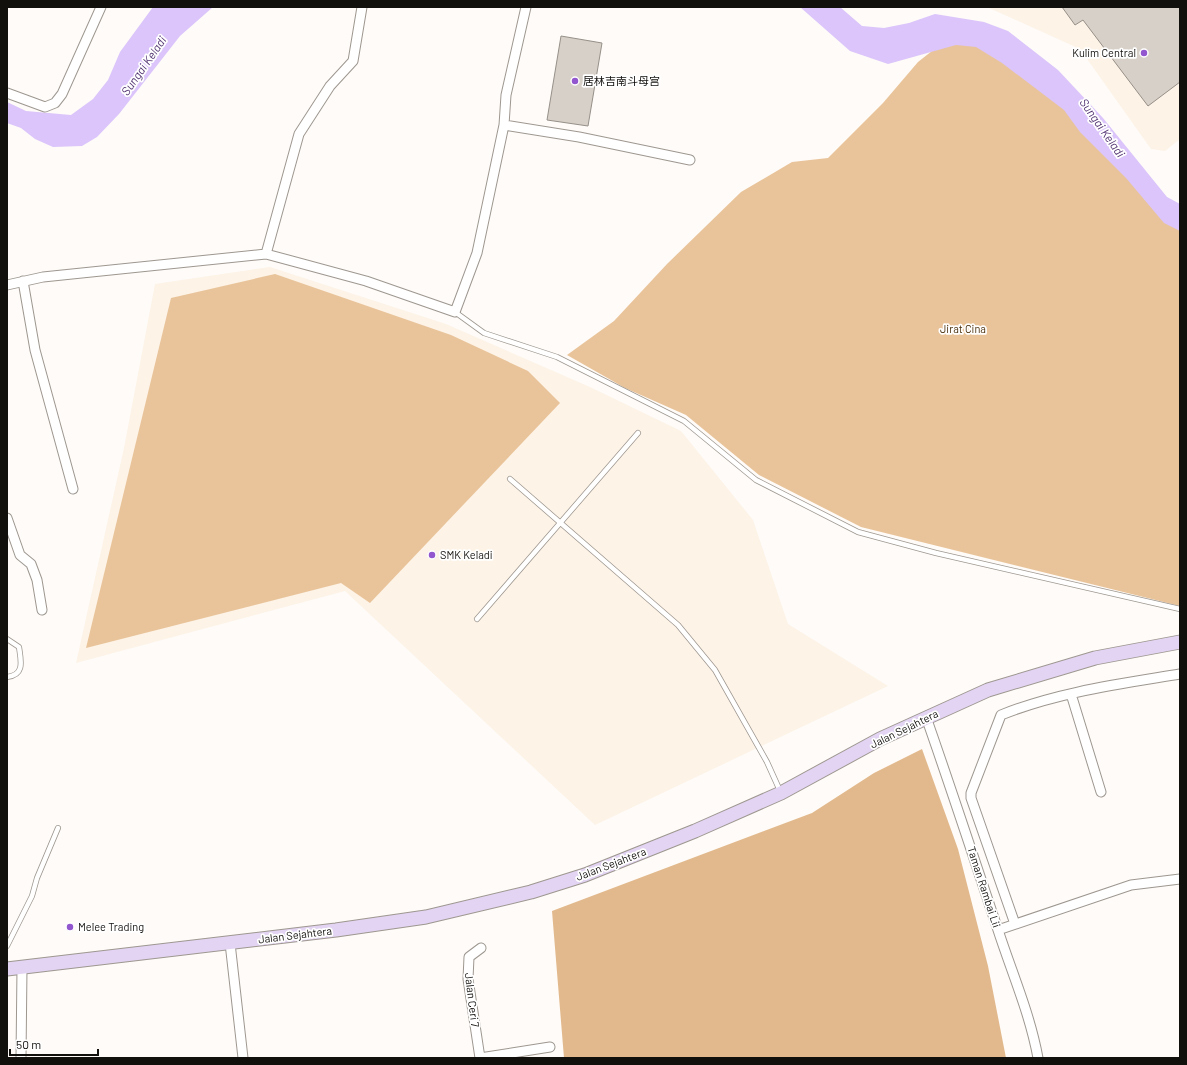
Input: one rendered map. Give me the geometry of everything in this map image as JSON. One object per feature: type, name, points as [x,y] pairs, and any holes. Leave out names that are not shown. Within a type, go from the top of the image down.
[{"type":"street","points":[[7,93],[45,107],[55,103],[62,94],[101,7]]},
{"type":"street","points":[[266,254],[299,134],[330,86],[352,61],[362,7]]},
{"type":"street","points":[[7,285],[43,277],[266,254],[366,281],[454,312],[477,253],[504,126],[506,95],[526,7]]},
{"type":"street","points":[[504,126],[579,138],[690,160]]},
{"type":"street","points":[[24,281],[35,350],[73,488]]},
{"type":"street","points":[[7,518],[20,555],[31,564],[38,580],[42,610]]},
{"type":"street","name":"Jalan Sejahtera","points":[[7,969],[230,943],[426,917],[531,892],[585,875],[628,858],[695,831],[781,793],[926,717],[988,690],[1095,658],[1180,642]]},
{"type":"street","points":[[1015,924],[971,798],[971,793],[1001,715],[1027,705],[1071,694],[1180,674]]},
{"type":"street","points":[[1071,694],[1101,792]]},
{"type":"street","name":"Taman Rambai Lii","points":[[926,717],[960,813],[1030,1024],[1038,1058]]},
{"type":"street","points":[[998,930],[1131,885],[1180,879]]},
{"type":"street","points":[[230,943],[243,1058]]},
{"type":"street","name":"Jalan Ceri 7","points":[[480,1058],[468,979],[469,957],[481,948]]},
{"type":"street","points":[[20,1058],[22,968]]},
{"type":"street","points":[[480,1058],[550,1046]]},
{"type":"lane","points":[[454,312],[484,333],[557,356],[684,421],[756,480],[858,532],[936,553],[1180,609]]},
{"type":"lane","points":[[476,619],[638,433]]},
{"type":"lane","points":[[510,479],[678,625],[715,670],[767,762],[781,793]]},
{"type":"lane","points":[[7,639],[19,647],[21,666],[19,672],[14,676],[7,677]]},
{"type":"lane","points":[[7,946],[32,896],[37,878],[58,828]]},
{"type":"shaded area","points":[[987,7],[1180,7],[1180,139],[1165,151],[1151,149],[1080,49]]},
{"type":"shaded area","name":"SMK Keladi","points":[[270,267],[446,324],[590,387],[681,431],[753,520],[788,624],[888,686],[595,825],[345,591],[76,663],[124,448],[155,284]]},
{"type":"shaded area","points":[[922,749],[958,849],[988,966],[1006,1058],[564,1058],[552,911],[812,813],[874,773]]},
{"type":"green space","name":"Jirat Cina","points":[[951,36],[996,39],[1180,212],[1180,606],[861,527],[759,475],[686,415],[625,388],[567,355],[614,321],[667,264],[741,192],[792,162],[828,158],[883,103],[918,62]]},
{"type":"green space","points":[[275,274],[451,335],[528,371],[560,403],[370,603],[341,583],[86,648],[171,298]]},
{"type":"water","name":"Sungai Keladi","points":[[153,7],[213,7],[180,36],[119,114],[97,137],[82,146],[53,147],[35,139],[21,128],[7,123],[7,102],[26,111],[71,115],[93,99],[108,80],[120,52]]},
{"type":"water","name":"Sungai Keladi","points":[[800,7],[840,7],[862,26],[884,28],[909,23],[935,14],[984,22],[1008,31],[1058,70],[1103,118],[1167,197],[1180,204],[1180,231],[1164,223],[1126,178],[1080,132],[1064,110],[1002,63],[976,47],[956,45],[888,64],[850,51]]},
{"type":"building","name":"Kulim Central","points":[[1062,7],[1180,7],[1180,82],[1148,106],[1083,20],[1075,25]]},
{"type":"building","name":"居林吉南斗母宫","points":[[561,36],[602,43],[588,126],[547,120]]},
{"type":"place","name":"Kulim Central","points":[[1144,53]]},
{"type":"place","name":"居林吉南斗母宫","points":[[575,81]]},
{"type":"place","name":"SMK Keladi","points":[[432,555]]},
{"type":"place","name":"Melee Trading","points":[[70,927]]}]
